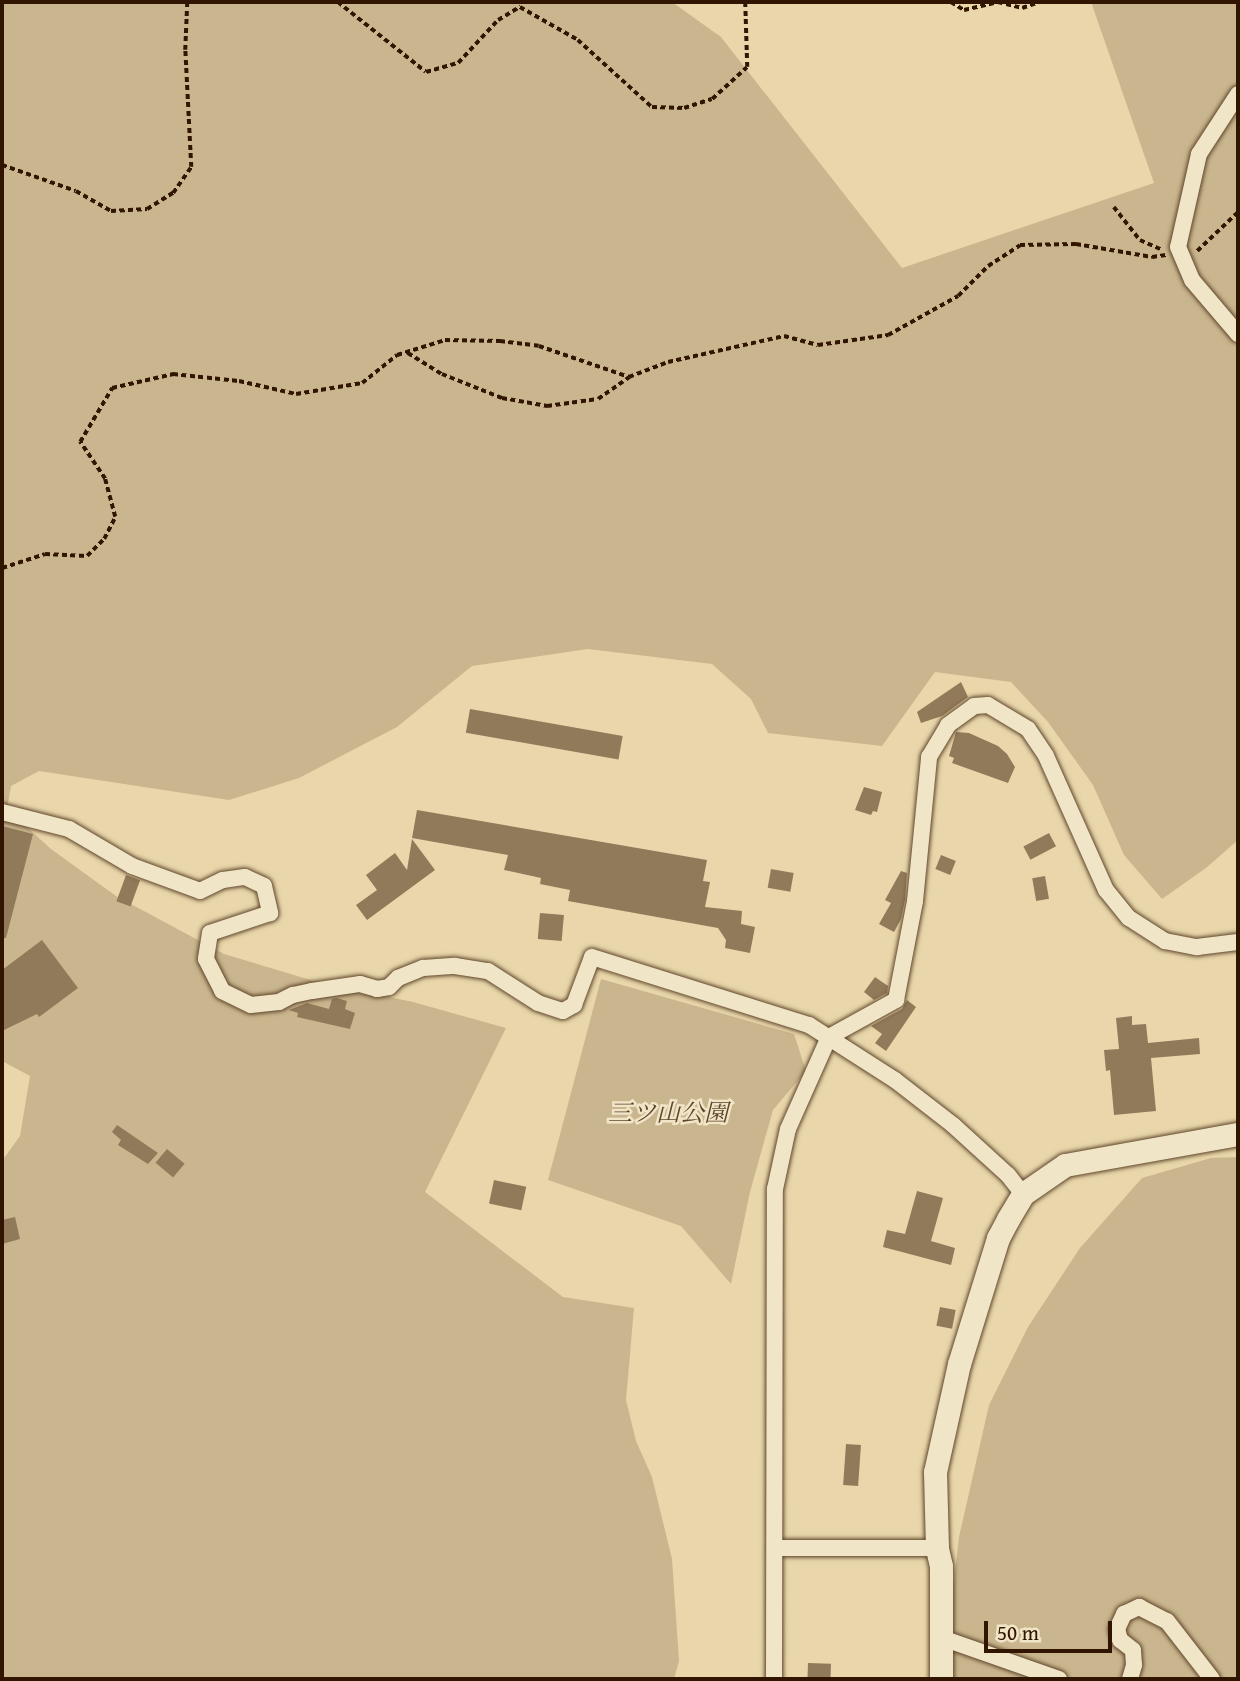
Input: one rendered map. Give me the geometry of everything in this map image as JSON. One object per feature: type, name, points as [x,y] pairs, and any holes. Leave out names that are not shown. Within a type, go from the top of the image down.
[{"type":"street","points":[[1238,94],[1199,154],[1178,247],[1192,280],[1238,334]]},
{"type":"street","points":[[774,1679],[775,1189],[788,1129],[829,1037],[897,1000],[915,901],[929,757],[948,725],[974,706],[988,705],[1028,729],[1046,756],[1106,890],[1129,918],[1165,941],[1198,947],[1238,942]]},
{"type":"street","points":[[2,812],[69,830],[132,866],[200,891],[223,880],[245,877],[264,886],[270,913],[210,933],[206,959],[222,991],[251,1005],[279,1002],[312,990],[360,984],[377,989],[389,987],[398,978],[423,968],[455,966],[488,971],[538,1003],[563,1011],[574,1005],[592,957],[789,1018],[829,1037],[895,1080],[953,1125],[1007,1175],[1023,1194]]},
{"type":"street","points":[[941,1679],[941,1566],[937,1548],[935,1472],[940,1437],[959,1364],[998,1238],[1023,1194],[1065,1165],[1238,1134]]},
{"type":"street","points":[[776,1548],[937,1548]]},
{"type":"street","points":[[1130,1679],[1134,1665],[1133,1650],[1120,1640],[1117,1629],[1124,1614],[1139,1607],[1167,1621],[1212,1679]]},
{"type":"street","points":[[942,1638],[1059,1679]]},
{"type":"path","points":[[2,165],[76,191],[111,211],[147,209],[173,193],[191,166],[185,50],[187,2]]},
{"type":"path","points":[[338,2],[426,72],[458,63],[498,20],[520,7],[579,40],[652,107],[684,108],[712,99],[747,67],[745,2]]},
{"type":"path","points":[[951,2],[964,10],[998,2],[1022,8],[1039,2]]},
{"type":"path","points":[[407,352],[442,374],[502,398],[547,406],[598,399],[629,377],[668,362],[784,336],[818,345],[888,335],[958,296],[988,266],[1020,245],[1076,244],[1152,257],[1171,254],[1140,240],[1114,207]]},
{"type":"path","points":[[1197,251],[1238,212]]},
{"type":"path","points":[[2,568],[45,554],[87,556],[104,539],[115,517],[105,479],[80,442],[112,388],[173,374],[239,381],[296,394],[362,383],[397,355],[445,340],[500,341],[539,346],[629,377]]},
{"type":"green space","points":[[2,2],[672,2],[721,37],[902,268],[1154,183],[1091,2],[1238,2],[1238,840],[1206,868],[1162,899],[1124,855],[1093,785],[1048,722],[1011,682],[935,672],[882,746],[768,733],[751,699],[712,664],[588,649],[472,666],[397,727],[299,778],[229,800],[39,771],[11,786],[7,809],[51,849],[116,896],[224,954],[314,981],[413,1002],[506,1028],[425,1192],[563,1297],[634,1308],[626,1400],[636,1441],[652,1477],[672,1559],[679,1661],[674,1679],[2,1679],[2,1161],[20,1136],[30,1076],[2,1061]]},
{"type":"green space","name":"三ツ山公園","points":[[601,979],[794,1034],[806,1071],[773,1110],[750,1192],[731,1284],[681,1226],[548,1180]]},
{"type":"green space","points":[[1238,1157],[1238,1679],[943,1679],[959,1537],[989,1405],[1028,1327],[1080,1248],[1142,1178],[1211,1158]]},
{"type":"building","points":[[961,682],[968,697],[942,716],[921,723],[917,712]]},
{"type":"building","points":[[470,709],[623,736],[618,760],[466,733]]},
{"type":"building","points":[[956,732],[969,733],[998,746],[1007,754],[1015,767],[1008,783],[952,763],[954,758],[949,756]]},
{"type":"building","points":[[864,787],[882,792],[877,812],[873,811],[871,815],[855,810]]},
{"type":"building","points":[[417,810],[707,860],[703,881],[710,882],[705,907],[742,911],[741,924],[755,927],[750,953],[725,948],[726,940],[718,928],[568,901],[570,890],[540,884],[541,878],[504,870],[508,855],[412,838]]},
{"type":"building","points":[[2,826],[33,834],[6,938],[2,938]]},
{"type":"building","points":[[1049,833],[1056,846],[1030,860],[1023,847]]},
{"type":"building","points":[[412,839],[435,870],[367,920],[356,905],[377,890],[366,875],[395,853],[407,870]]},
{"type":"building","points":[[941,855],[956,861],[950,875],[935,869]]},
{"type":"building","points":[[771,869],[794,873],[790,892],[768,888]]},
{"type":"building","points":[[901,871],[907,873],[905,900],[901,919],[894,932],[879,924],[891,903],[885,900]]},
{"type":"building","points":[[126,875],[140,880],[131,906],[116,901]]},
{"type":"building","points":[[1045,876],[1049,899],[1036,901],[1032,878]]},
{"type":"building","points":[[540,913],[564,915],[562,941],[538,939]]},
{"type":"building","points":[[42,940],[78,988],[39,1017],[37,1014],[2,1031],[2,970]]},
{"type":"building","points":[[875,977],[888,986],[887,993],[874,1000],[864,992]]},
{"type":"building","points":[[332,999],[347,1001],[345,1009],[355,1013],[350,1029],[297,1017],[298,1013],[289,1010],[307,1003],[329,1009]]},
{"type":"building","points":[[907,1000],[916,1007],[886,1051],[875,1043],[882,1034],[871,1026],[902,1009]]},
{"type":"building","points":[[1132,1016],[1132,1025],[1146,1024],[1148,1043],[1199,1038],[1200,1054],[1151,1058],[1156,1111],[1114,1115],[1110,1070],[1106,1071],[1104,1050],[1119,1049],[1116,1018]]},
{"type":"building","points":[[117,1125],[158,1153],[148,1164],[118,1145],[121,1140],[112,1132]]},
{"type":"building","points":[[167,1149],[185,1164],[173,1178],[155,1163]]},
{"type":"building","points":[[494,1180],[526,1187],[521,1210],[489,1203]]},
{"type":"building","points":[[917,1191],[943,1198],[931,1241],[955,1248],[951,1265],[883,1247],[887,1230],[905,1234]]},
{"type":"building","points":[[15,1217],[20,1239],[2,1244],[2,1220]]},
{"type":"building","points":[[940,1307],[956,1310],[952,1329],[936,1326]]},
{"type":"building","points":[[846,1444],[861,1445],[858,1486],[843,1485]]},
{"type":"building","points":[[808,1663],[831,1664],[830,1679],[807,1679]]}]
